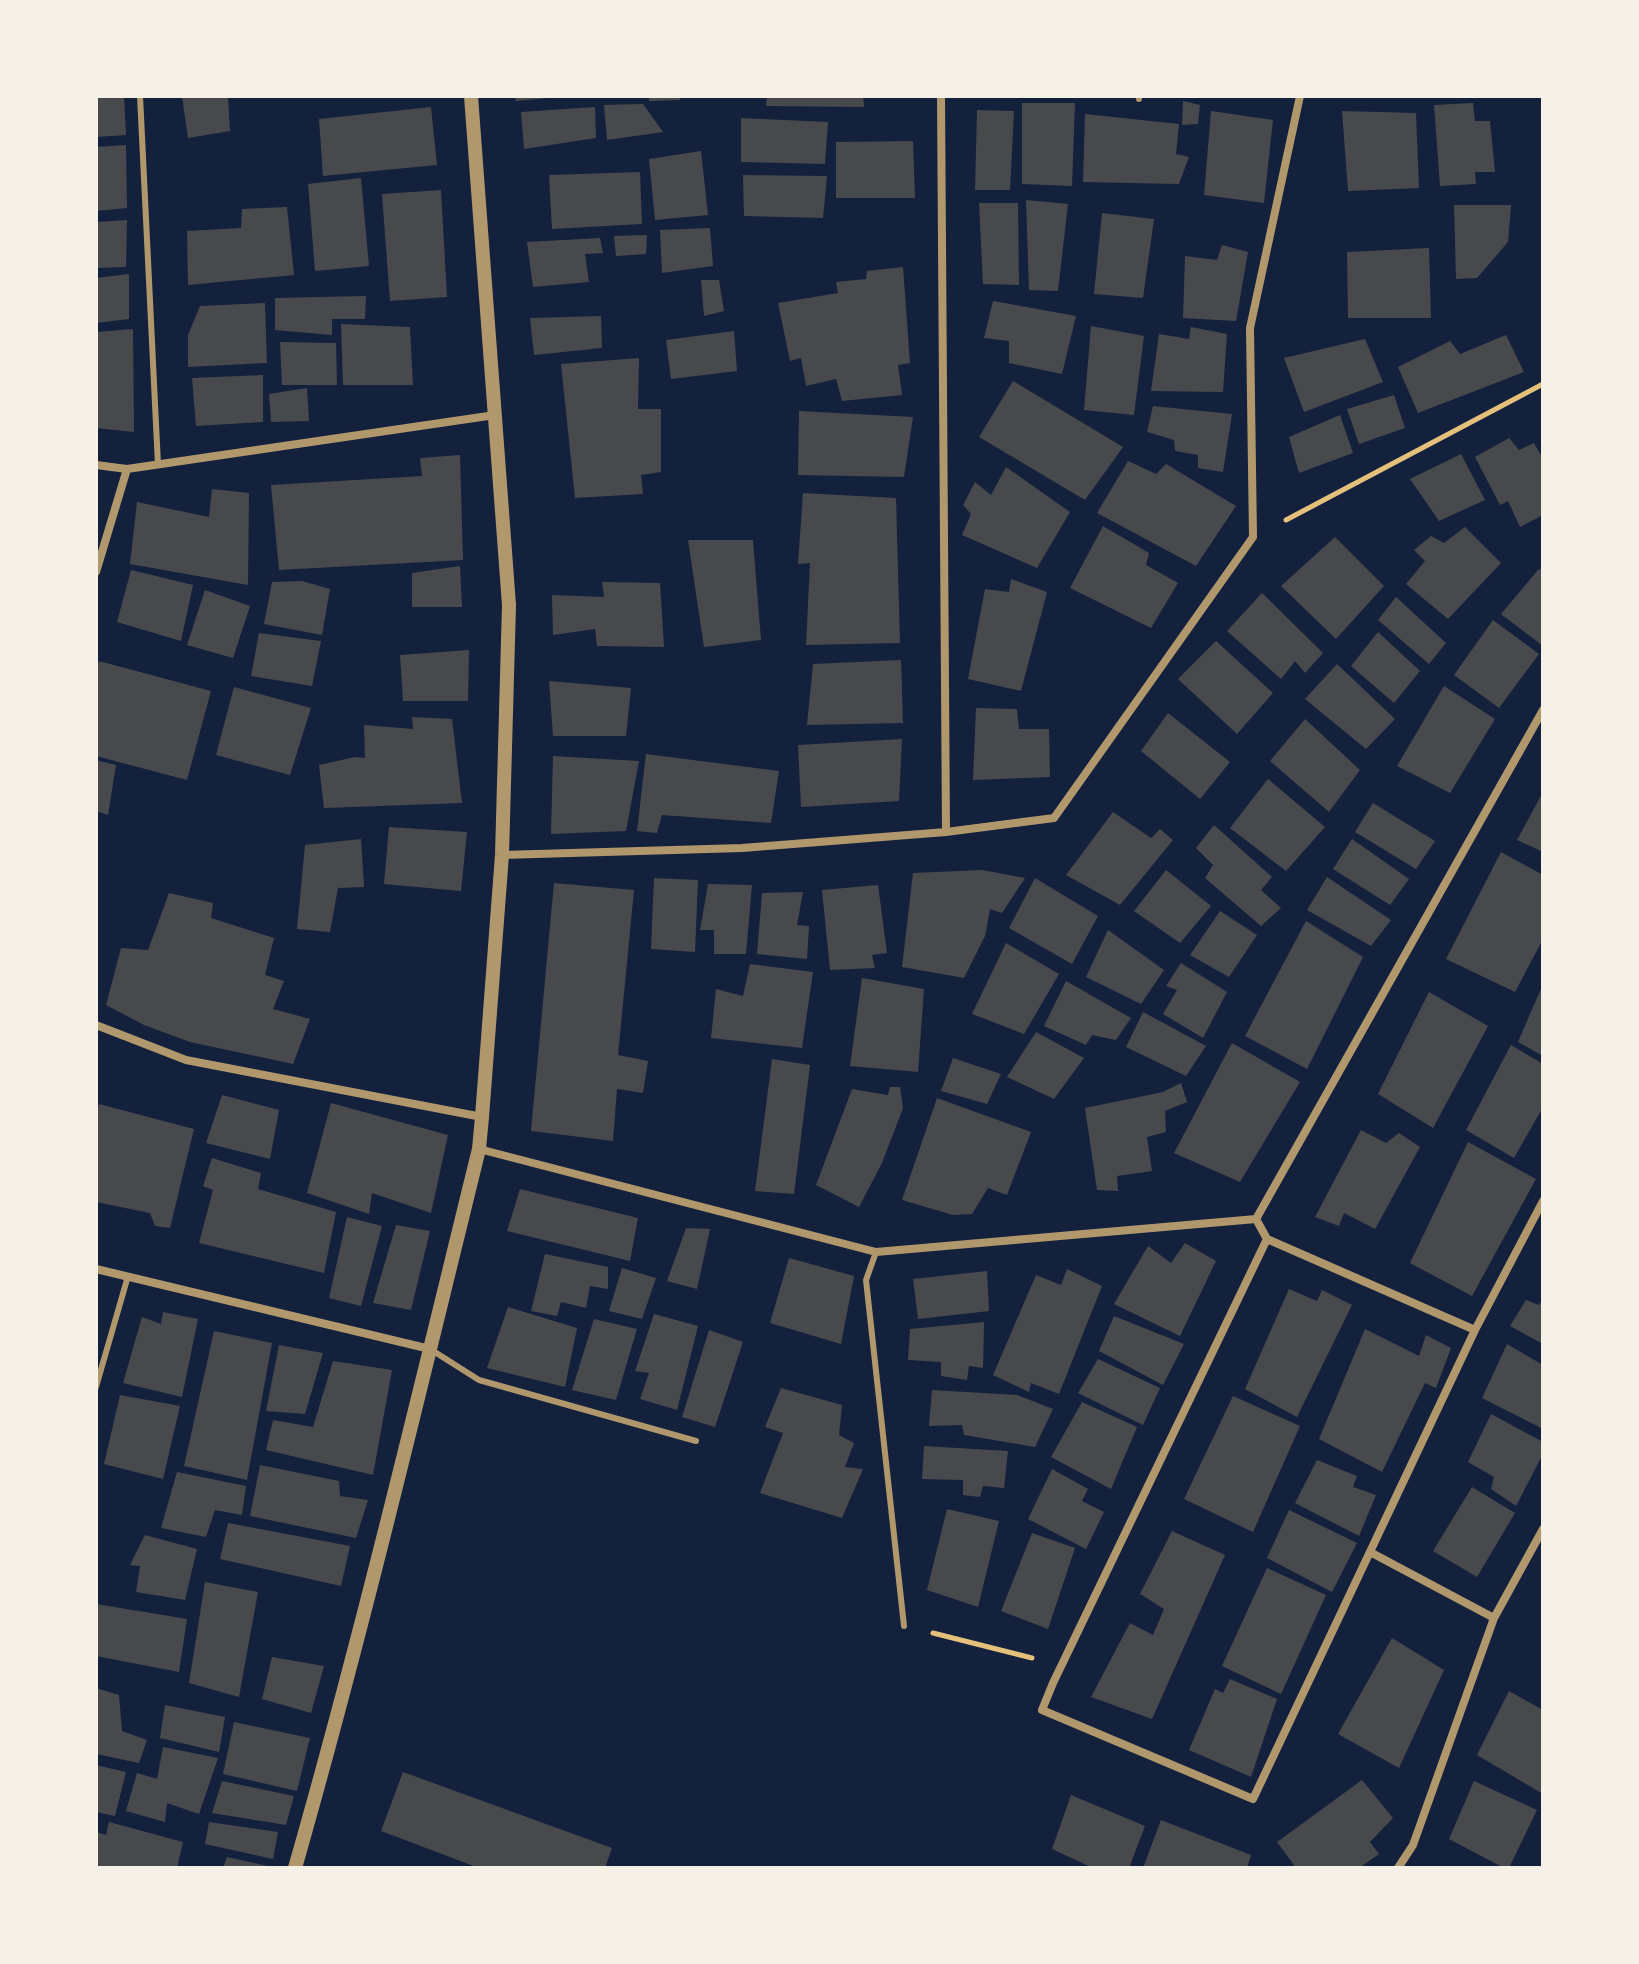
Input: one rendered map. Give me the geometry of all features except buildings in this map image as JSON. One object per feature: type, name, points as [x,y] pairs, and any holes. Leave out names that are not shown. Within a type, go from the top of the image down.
[{"type":"street","points":[[295,1868],[336,1725],[479,1149],[502,855],[509,605],[471,96]]},
{"type":"street","points":[[941,96],[946,832]]},
{"type":"street","points":[[502,855],[742,848],[946,832],[1054,818],[1253,537],[1250,328],[1300,96]]},
{"type":"street","points":[[96,465],[127,469],[495,415]]},
{"type":"street","points":[[96,572],[127,469]]},
{"type":"street","points":[[1256,1219],[1543,710]]},
{"type":"street","points":[[96,1025],[186,1060],[482,1117]]},
{"type":"street","points":[[479,1149],[876,1252],[1256,1219]]},
{"type":"street","points":[[1267,1239],[1042,1710],[1253,1799],[1475,1330],[1543,1201]]},
{"type":"street","points":[[1256,1219],[1267,1239],[1475,1330]]},
{"type":"street","points":[[96,1269],[430,1349]]},
{"type":"street","points":[[1398,1868],[1413,1845],[1494,1618],[1543,1529]]},
{"type":"street","points":[[1370,1552],[1494,1618]]},
{"type":"lane","points":[[140,96],[158,465]]},
{"type":"lane","points":[[876,1252],[866,1280],[904,1626]]},
{"type":"lane","points":[[96,1387],[128,1276]]},
{"type":"lane","points":[[430,1349],[479,1380],[696,1441]]},
{"type":"path","points":[[1253,537],[1543,384]]},
{"type":"path","points":[[904,1626],[1033,1658],[1053,1683]]}]
